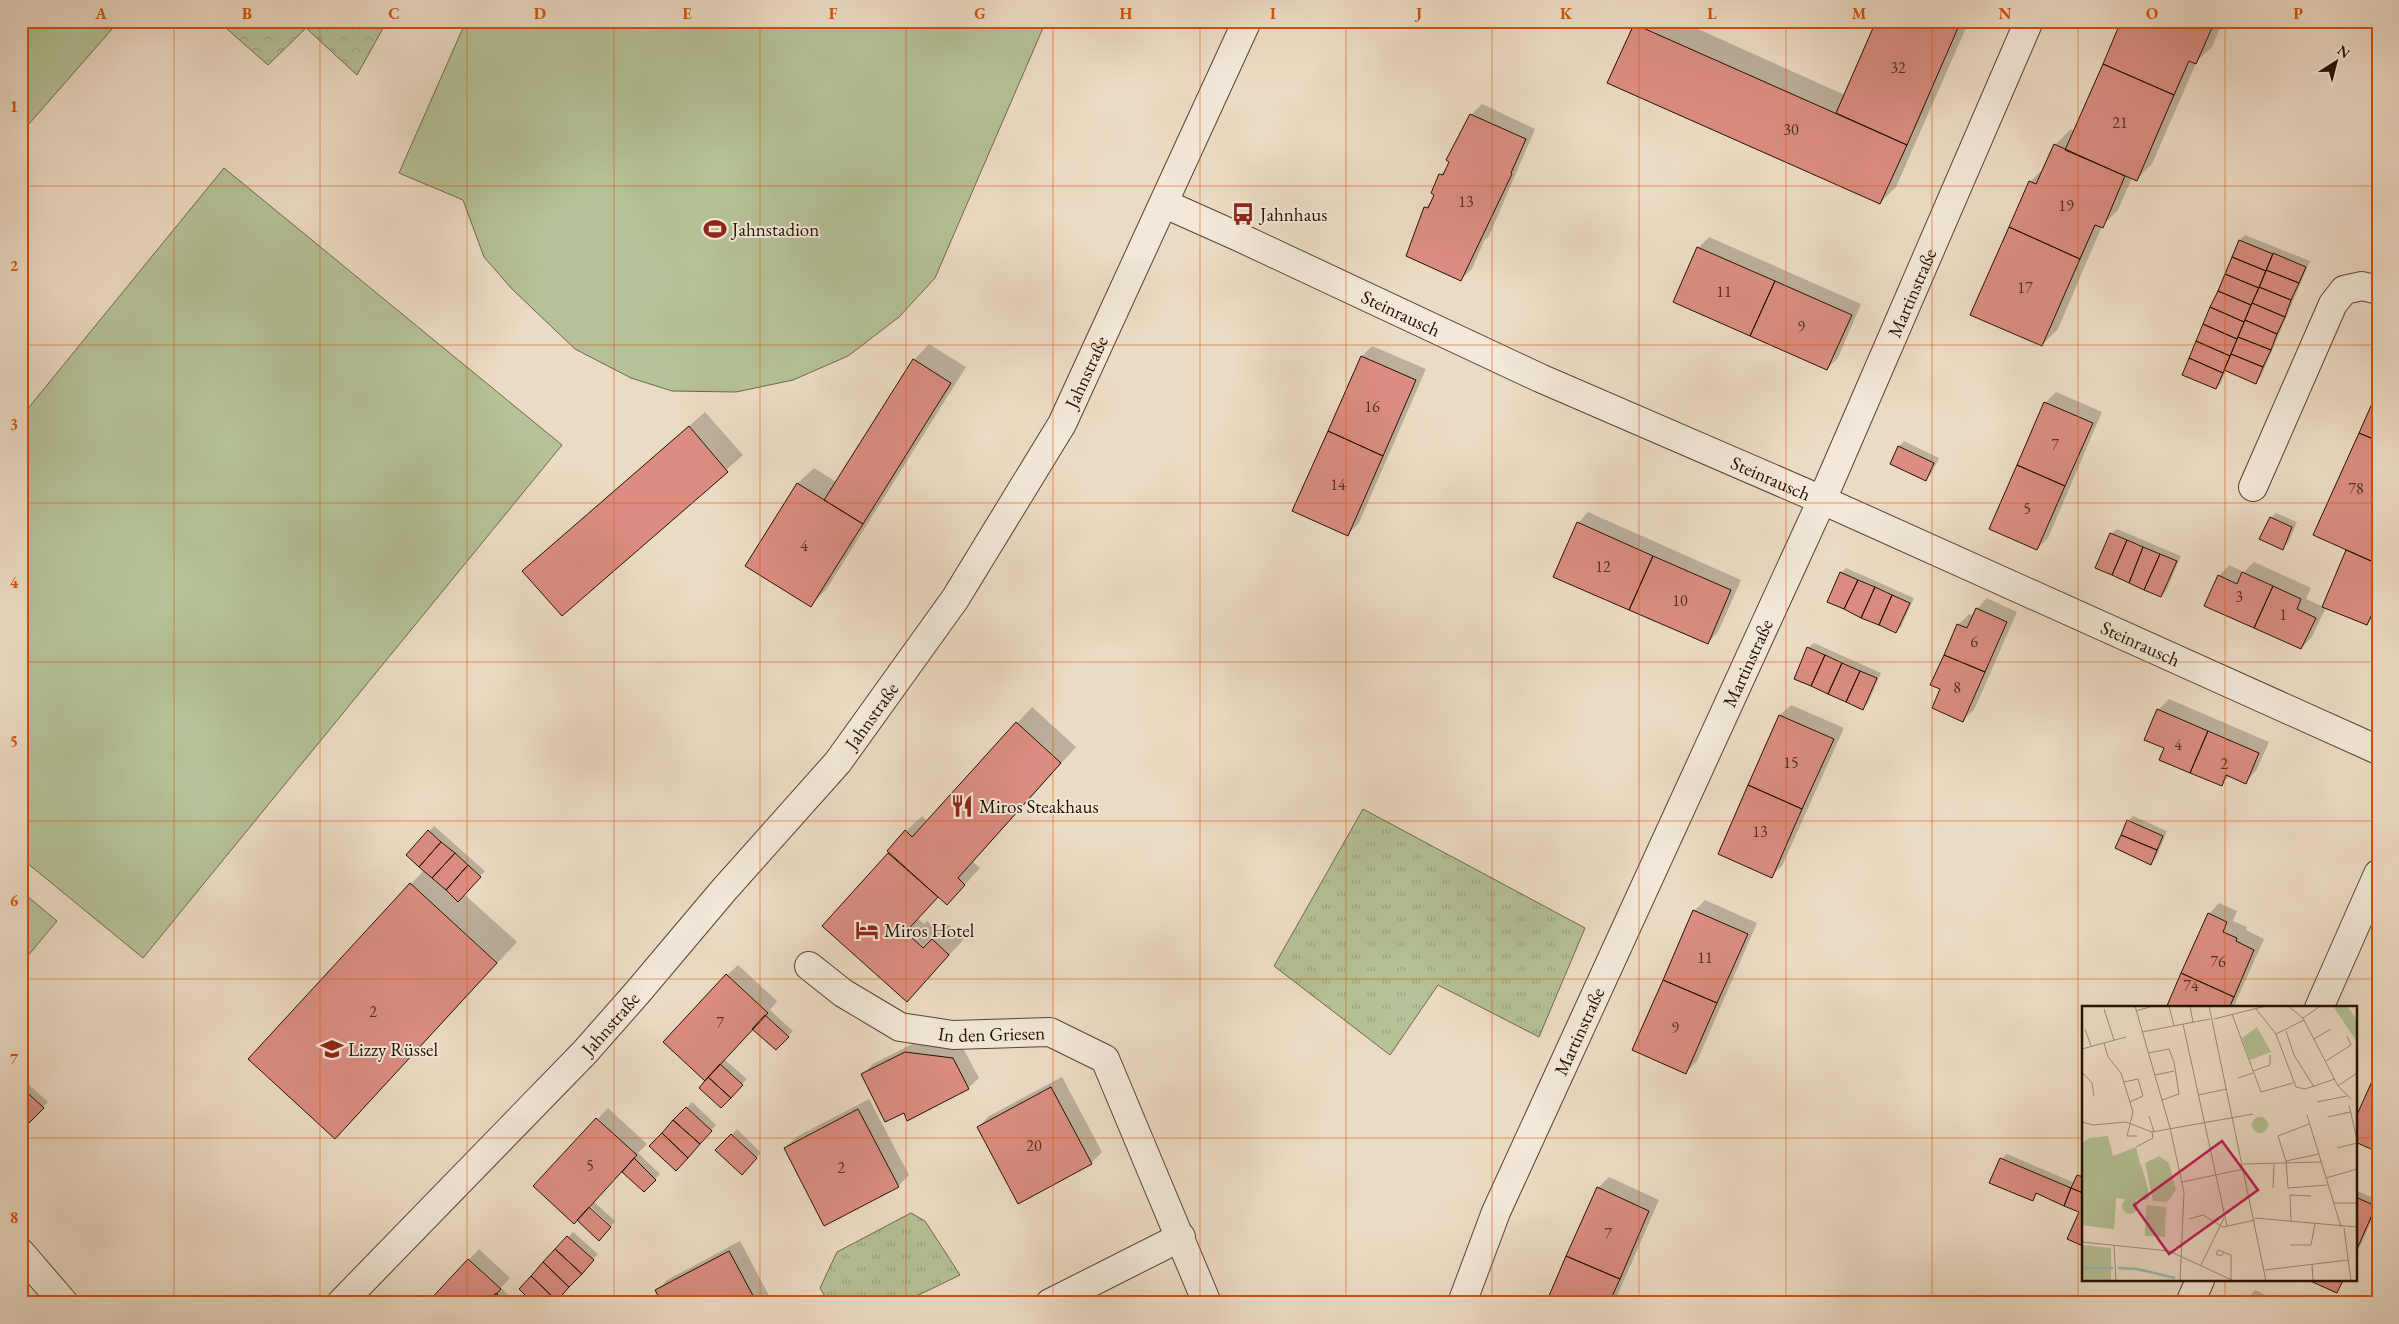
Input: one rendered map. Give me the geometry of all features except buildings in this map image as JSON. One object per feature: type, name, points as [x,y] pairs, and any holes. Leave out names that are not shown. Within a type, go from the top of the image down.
[{"type":"street","name":"Jahnstraße","points":[[341,1303],[585,1052],[723,891],[838,762],[955,599],[1062,424],[1165,204],[1247,21]]},
{"type":"street","name":"Martinstraße","points":[[1462,1303],[1496,1212],[1822,500],[2029,21]]},
{"type":"street","name":"Steinrausch","points":[[1165,204],[1540,378],[1822,500],[2378,750]]},
{"type":"street","points":[[2253,487],[2333,304],[2344,290],[2362,286],[2378,290]]},
{"type":"street","points":[[2320,1006],[2378,874]]},
{"type":"street","name":"In den Griesen","points":[[809,966],[843,993],[900,1027],[953,1035],[1050,1032],[1104,1059],[1181,1237],[1207,1303]]},
{"type":"street","points":[[1050,1303],[1181,1237]]},
{"type":"street","points":[[21,1253],[64,1303]]},
{"type":"street","points":[[2190,1303],[2199,1282]]},
{"type":"green space","points":[[21,21],[119,21],[21,133]]},
{"type":"green space","points":[[218,21],[387,21],[357,75],[306,28],[268,65]]},
{"type":"green space","name":"Jahnstadion","points":[[466,21],[1046,21],[935,278],[899,317],[848,356],[793,380],[736,392],[672,391],[631,378],[575,349],[512,289],[484,257],[463,200],[399,173]]},
{"type":"green space","points":[[224,168],[562,445],[143,958],[21,858],[21,417]]},
{"type":"green space","points":[[1363,809],[1585,928],[1539,1037],[1438,985],[1390,1055],[1274,966]]},
{"type":"green space","points":[[21,891],[57,921],[21,964]]},
{"type":"green space","points":[[911,1213],[925,1221],[960,1275],[902,1303],[829,1303],[820,1288],[837,1252]]},
{"type":"place","name":"Jahnhaus","points":[[1243,214]]},
{"type":"place","name":"Jahnstadion","points":[[715,229]]},
{"type":"place","name":"Miros Steakhaus","points":[[962,806]]},
{"type":"place","name":"Miros Hotel","points":[[867,930]]},
{"type":"place","name":"Lizzy Rüssel","points":[[332,1049]]}]
